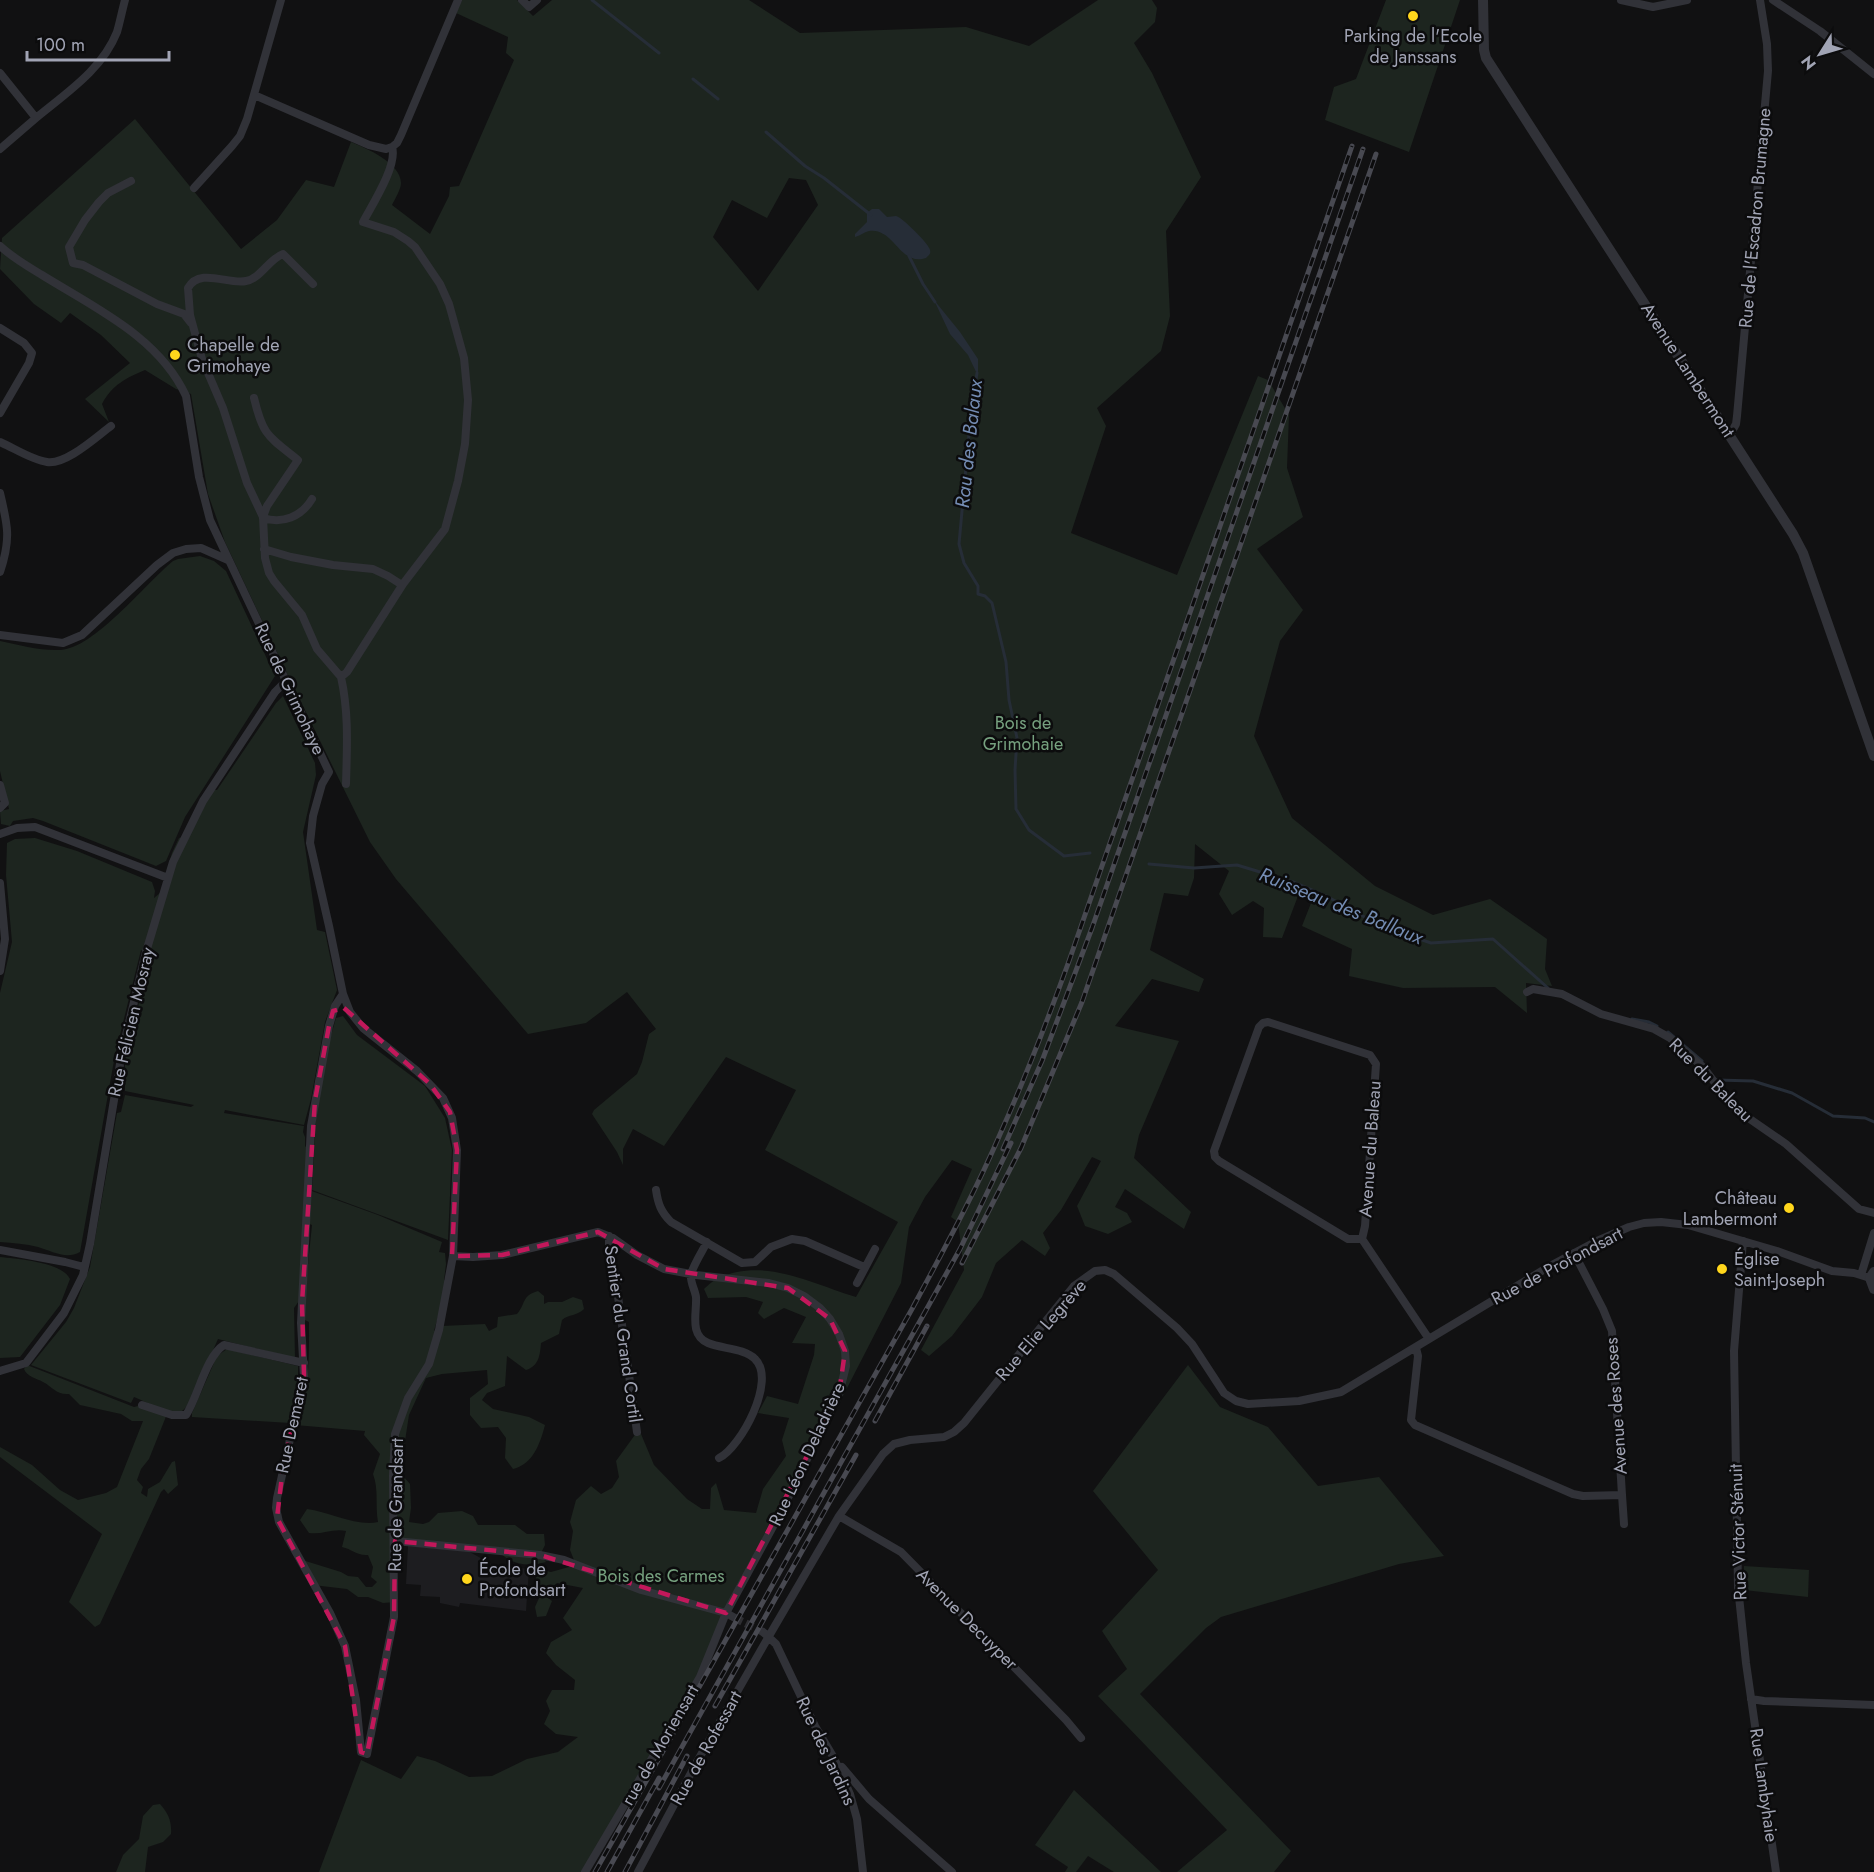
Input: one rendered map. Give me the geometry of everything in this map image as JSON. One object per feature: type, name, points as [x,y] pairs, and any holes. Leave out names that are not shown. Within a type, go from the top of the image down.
[{"type":"street","points":[[0,149],[94,68],[106,54],[117,32],[125,0]]},
{"type":"street","points":[[194,188],[240,136],[281,0]]},
{"type":"street","points":[[254,95],[369,145],[386,149],[392,147],[401,135],[458,0]]},
{"type":"street","points":[[522,0],[529,7],[537,0]]},
{"type":"street","name":"Avenue Lambermont","points":[[1483,0],[1486,58],[1790,528],[1803,553],[1874,756]]},
{"type":"street","points":[[1621,0],[1653,8],[1687,0]]},
{"type":"street","name":"Rue de l'Escadron Brumagne","points":[[1730,435],[1737,416],[1768,71],[1761,0]]},
{"type":"street","points":[[1773,0],[1820,31],[1874,74]]},
{"type":"street","points":[[0,74],[36,118]]},
{"type":"street","points":[[340,677],[356,660],[402,585],[445,529],[462,463],[468,400],[464,358],[449,304],[440,284],[415,247],[394,232],[363,222],[391,165],[394,154],[392,147]]},
{"type":"street","points":[[131,181],[108,193],[85,220],[69,247],[73,263],[157,304],[184,314],[192,323]]},
{"type":"street","name":"Rue de Grimohaye","points":[[0,246],[17,260],[123,326],[148,345],[166,362],[186,396],[199,477],[216,534],[329,772],[322,784],[313,816],[310,843],[343,994],[348,1007],[363,1028],[430,1084],[443,1098],[450,1112],[457,1150],[453,1256]]},
{"type":"street","points":[[312,499],[303,511],[287,519],[273,521],[263,517],[247,483],[223,408],[202,359],[192,323],[188,288],[198,279],[245,282],[259,274],[268,263],[284,254],[313,284]]},
{"type":"street","points":[[0,328],[24,343],[32,353],[29,363],[0,413]]},
{"type":"street","points":[[254,398],[260,423],[268,436],[298,460],[267,506],[263,517],[264,549],[269,573],[298,609],[317,649],[340,677],[345,697],[348,729],[346,784]]},
{"type":"street","points":[[0,442],[45,462],[55,463],[111,426]]},
{"type":"street","points":[[0,493],[8,529],[7,547],[0,572]]},
{"type":"street","points":[[201,548],[216,534]]},
{"type":"street","points":[[0,635],[63,644],[82,635],[165,557],[186,549],[201,548],[228,560]]},
{"type":"street","points":[[264,549],[333,565],[373,569],[402,585]]},
{"type":"street","name":"Rue Félicien Mosray","points":[[0,1371],[26,1363],[64,1313],[83,1275],[122,1052],[168,878],[179,848],[203,801],[275,692],[286,681]]},
{"type":"street","points":[[0,785],[5,803],[0,808]]},
{"type":"street","points":[[0,834],[17,828],[40,828],[168,878]]},
{"type":"street","points":[[0,884],[5,939],[1,965]]},
{"type":"street","name":"Rue du Baleau","points":[[1527,992],[1533,989],[1562,994],[1600,1014],[1654,1029],[1670,1038],[1702,1067],[1734,1108],[1786,1144],[1854,1205],[1874,1214]]},
{"type":"street","name":"Rue Demaret","points":[[343,994],[333,1011],[324,1047],[311,1131],[301,1323],[304,1376],[277,1498],[277,1518],[337,1627],[345,1646],[356,1700],[362,1750]]},
{"type":"street","points":[[333,1011],[348,1007]]},
{"type":"street","name":"Avenue du Baleau","points":[[1362,1239],[1348,1239],[1215,1156],[1214,1151],[1259,1027],[1263,1023],[1268,1022],[1370,1055],[1376,1064],[1365,1226],[1362,1239],[1429,1339]]},
{"type":"street","points":[[656,1190],[657,1201],[663,1214],[671,1222],[742,1263],[755,1262],[771,1247],[792,1239],[805,1241],[864,1268]]},
{"type":"street","name":"Rue de Profondsart","points":[[1457,1323],[1522,1282],[1574,1253],[1629,1227],[1652,1222],[1688,1225],[1777,1251],[1832,1271],[1868,1275]]},
{"type":"street","points":[[453,1256],[491,1257],[594,1232],[609,1236]]},
{"type":"street","points":[[1874,1233],[1868,1275],[1874,1289]]},
{"type":"street","name":"Rue Léon Deladrière","points":[[609,1236],[664,1269],[691,1275],[788,1288],[804,1296],[831,1319],[845,1351],[846,1366],[839,1394],[782,1510],[726,1613]]},
{"type":"street","name":"Sentier du Grand Cortil","points":[[609,1236],[637,1432]]},
{"type":"street","name":"Rue Victor Sténuit","points":[[1743,1241],[1735,1340],[1737,1540],[1738,1596],[1751,1699]]},
{"type":"street","points":[[707,1242],[691,1275],[696,1298],[695,1328],[699,1337],[708,1343],[752,1356],[760,1365],[762,1374],[758,1398],[746,1427],[732,1449],[719,1458]]},
{"type":"street","points":[[856,1283],[875,1249]]},
{"type":"street","points":[[0,1250],[84,1267]]},
{"type":"street","name":"Avenue des Roses","points":[[1574,1253],[1612,1331],[1624,1524]]},
{"type":"street","name":"Rue de Grandsart","points":[[362,1750],[367,1754],[369,1750],[377,1699],[392,1635],[395,1595],[393,1511],[395,1434],[408,1398],[430,1359],[439,1330],[453,1256]]},
{"type":"street","name":"Rue Elie Legrève","points":[[776,1625],[839,1516],[883,1454],[894,1444],[944,1437],[954,1432],[964,1423],[1074,1286],[1095,1271],[1105,1270],[1114,1274],[1168,1320],[1192,1344],[1224,1393],[1236,1401],[1248,1404],[1299,1401],[1341,1392],[1457,1323]]},
{"type":"street","points":[[142,1405],[172,1415],[186,1415],[216,1353],[224,1345],[304,1363]]},
{"type":"street","name":"Avenue des Roses","points":[[1416,1348],[1418,1356],[1412,1423],[1578,1495],[1622,1495]]},
{"type":"street","name":"Avenue Decuyper","points":[[839,1516],[901,1552],[1081,1738]]},
{"type":"street","points":[[395,1540],[540,1555],[564,1560],[641,1590],[726,1613],[735,1618]]},
{"type":"street","name":"rue de Moriensart","points":[[585,1872],[700,1677],[726,1613]]},
{"type":"street","name":"Rue de Rofessart","points":[[638,1872],[766,1634],[776,1625]]},
{"type":"street","name":"Rue des Jardins","points":[[766,1634],[776,1644],[815,1726],[834,1758],[854,1805],[863,1872]]},
{"type":"street","points":[[1751,1699],[1874,1705]]},
{"type":"street","name":"Rue Lambyhaie","points":[[1751,1699],[1776,1872]]},
{"type":"street","points":[[834,1758],[869,1798],[952,1872]]},
{"type":"highlighted area","points":[[344,1008],[430,1084],[450,1112],[457,1150],[452,1256],[502,1255],[598,1232],[664,1269],[788,1288],[830,1319],[845,1351],[839,1394],[726,1613],[540,1555],[395,1541],[394,1617],[367,1754],[361,1752],[345,1646],[277,1518],[283,1467],[304,1376],[302,1303],[315,1100],[333,1011]]},
{"type":"shaded area","points":[[872,209],[879,209],[887,217],[896,216],[904,221],[929,247],[929,255],[926,258],[917,259],[910,257],[878,231],[869,231],[855,237],[855,234],[867,222],[867,213]]},
{"type":"shaded area","points":[[934,300],[978,359],[978,376],[968,355],[950,334]]},
{"type":"shaded area","name":"École de Profondsart","points":[[408,1546],[468,1551],[502,1570],[512,1567],[529,1569],[526,1611],[460,1603],[459,1607],[440,1603],[440,1597],[420,1596],[421,1585],[406,1584]]},
{"type":"green space","points":[[462,0],[517,0],[533,16],[552,0],[749,0],[800,33],[966,27],[1029,46],[1098,0],[1152,0],[1157,8],[1155,22],[1134,43],[1152,73],[1201,177],[1166,231],[1170,316],[1161,351],[1097,408],[1106,426],[1071,533],[1177,575],[1258,376],[1268,380],[1289,415],[1287,468],[1303,517],[1257,549],[1303,610],[1280,641],[1254,736],[1292,818],[1375,886],[1433,915],[1490,899],[1547,939],[1545,969],[1552,986],[1526,983],[1527,1013],[1495,987],[1403,988],[1349,976],[1352,949],[1302,926],[1313,898],[1298,896],[1282,938],[1263,937],[1264,908],[1253,901],[1232,915],[1219,894],[1229,871],[1195,844],[1194,878],[1188,896],[1164,893],[1150,950],[1204,979],[1199,992],[1152,979],[1115,1026],[1179,1041],[1139,1135],[1134,1158],[1191,1212],[1184,1229],[1125,1189],[1115,1207],[1127,1213],[1132,1222],[1108,1234],[1085,1226],[1077,1206],[1101,1161],[1092,1157],[1061,1210],[1043,1233],[1050,1248],[1045,1256],[1022,1240],[996,1263],[982,1297],[952,1336],[929,1356],[921,1350],[964,1270],[958,1222],[951,1217],[972,1169],[952,1160],[925,1197],[909,1227],[901,1283],[826,1429],[692,1686],[582,1872],[319,1872],[361,1760],[401,1779],[417,1756],[435,1761],[469,1777],[492,1776],[527,1759],[558,1752],[578,1737],[556,1734],[544,1724],[550,1711],[546,1701],[552,1690],[574,1690],[575,1680],[556,1665],[546,1653],[551,1642],[572,1630],[563,1618],[583,1588],[557,1583],[544,1595],[552,1601],[546,1616],[537,1617],[535,1607],[539,1598],[535,1568],[551,1572],[576,1565],[570,1550],[573,1531],[570,1522],[576,1500],[591,1486],[601,1494],[612,1488],[619,1477],[616,1461],[637,1432],[641,1434],[654,1465],[687,1499],[702,1509],[710,1509],[711,1488],[716,1483],[724,1510],[756,1513],[763,1489],[786,1456],[782,1440],[789,1418],[758,1413],[767,1396],[798,1404],[814,1355],[815,1344],[792,1343],[806,1317],[784,1308],[764,1319],[758,1313],[763,1302],[746,1297],[708,1298],[704,1289],[719,1278],[736,1272],[753,1270],[788,1275],[856,1297],[898,1222],[765,1150],[796,1090],[726,1057],[664,1146],[633,1129],[623,1149],[623,1165],[592,1114],[637,1074],[649,1034],[656,1029],[627,992],[586,1023],[528,1034],[396,879],[370,842],[225,542],[208,494],[191,394],[176,389],[145,370],[120,383],[106,397],[102,404],[109,422],[85,399],[130,363],[101,335],[70,313],[61,323],[34,304],[0,269],[2,238],[135,119],[241,249],[277,220],[306,180],[334,187],[351,142],[382,157],[395,169],[401,183],[392,205],[430,234],[449,196],[450,187],[459,186],[514,60],[506,53],[508,37],[456,13]],"holes":[[[789,178],[806,180],[818,205],[758,291],[713,237],[732,200],[767,218]]]},
{"type":"green space","points":[[1386,0],[1460,0],[1409,152],[1325,120],[1334,87],[1356,79]]},
{"type":"green space","points":[[200,556],[214,561],[226,571],[275,676],[185,817],[166,861],[156,866],[33,818],[13,821],[10,826],[1,824],[0,811],[9,809],[0,771],[0,641],[45,650],[73,647],[88,639],[119,614],[173,561]]},
{"type":"green space","points":[[283,696],[315,763],[316,775],[303,832],[317,930],[325,932],[337,990],[325,1022],[304,1125],[225,1110],[224,1113],[304,1126],[305,1146],[310,1151],[309,1190],[378,1215],[442,1242],[439,1252],[445,1253],[444,1280],[448,1281],[434,1331],[442,1326],[485,1324],[489,1331],[497,1327],[498,1317],[517,1314],[526,1298],[538,1291],[544,1296],[544,1304],[562,1302],[573,1297],[582,1300],[584,1309],[562,1320],[559,1334],[541,1343],[538,1360],[534,1366],[526,1370],[507,1356],[505,1386],[487,1393],[482,1400],[493,1409],[529,1417],[545,1425],[535,1452],[526,1463],[513,1469],[505,1458],[506,1438],[498,1427],[481,1428],[470,1415],[470,1398],[488,1384],[487,1370],[442,1374],[426,1378],[409,1415],[403,1454],[404,1477],[410,1484],[409,1522],[423,1524],[429,1522],[438,1513],[462,1511],[473,1516],[478,1525],[515,1525],[527,1534],[544,1534],[545,1545],[540,1555],[546,1562],[522,1564],[511,1561],[501,1554],[395,1541],[395,1602],[383,1603],[368,1597],[358,1597],[347,1589],[313,1585],[299,1559],[348,1576],[358,1577],[366,1587],[372,1587],[377,1582],[371,1577],[373,1567],[368,1555],[342,1547],[346,1531],[309,1533],[300,1520],[307,1509],[353,1521],[378,1522],[373,1474],[380,1454],[364,1435],[365,1431],[295,1425],[304,1400],[308,1374],[309,1322],[305,1320],[304,1303],[312,1225],[307,1223],[299,1301],[294,1308],[295,1358],[218,1339],[190,1402],[180,1412],[163,1409],[134,1397],[131,1403],[31,1365],[66,1322],[90,1267],[117,1113],[121,1112],[125,1095],[191,1107],[194,1105],[125,1091],[125,1060],[150,957],[141,950],[115,1055],[80,1252],[64,1255],[33,1246],[0,1242],[0,993],[12,942],[6,875],[7,843],[15,839],[35,838],[77,851],[152,882],[155,891],[154,898],[161,892],[172,853],[179,838],[188,836],[212,790],[217,790]]},
{"type":"green space","points":[[343,1016],[357,1035],[425,1086],[445,1118],[452,1150],[448,1240],[312,1190],[316,1108],[336,1018]]},
{"type":"green space","points":[[0,1257],[49,1265],[65,1273],[70,1279],[60,1305],[20,1357],[0,1358]]},
{"type":"green space","points":[[227,1349],[298,1366],[290,1423],[192,1417],[217,1356]]},
{"type":"green space","points":[[27,1365],[134,1407],[142,1405],[167,1414],[149,1459],[141,1469],[137,1480],[143,1487],[141,1493],[147,1497],[148,1489],[160,1482],[172,1462],[175,1461],[178,1485],[168,1494],[164,1489],[161,1492],[100,1624],[95,1627],[69,1602],[102,1534],[0,1457],[0,1447],[32,1465],[60,1490],[78,1500],[106,1493],[117,1487],[143,1421],[132,1421],[121,1414],[80,1405],[69,1394],[58,1392],[29,1376],[24,1369]]},
{"type":"green space","points":[[1188,1365],[1220,1407],[1268,1427],[1318,1486],[1379,1477],[1444,1556],[1399,1564],[1221,1617],[1206,1628],[1140,1694],[1291,1851],[1274,1872],[1177,1872],[1227,1830],[1098,1696],[1127,1669],[1102,1631],[1158,1570],[1093,1491]]},
{"type":"green space","points":[[1744,1566],[1809,1570],[1808,1597],[1744,1590]]},
{"type":"green space","points":[[1074,1790],[1161,1872],[1114,1872],[1088,1856],[1076,1872],[1065,1872],[1068,1867],[1035,1845]]},
{"type":"green space","points":[[160,1804],[169,1818],[171,1834],[163,1842],[148,1847],[145,1872],[116,1872],[123,1855],[139,1839],[143,1816],[153,1805]]},
{"type":"waterway","name":"Rau des Balaux","points":[[592,0],[659,53]]},
{"type":"waterway","name":"Rau des Balaux","points":[[693,79],[718,99]]},
{"type":"waterway","name":"Rau des Balaux","points":[[766,132],[805,166],[871,215]]},
{"type":"waterway","name":"Rau des Balaux","points":[[909,256],[935,302]]},
{"type":"waterway","name":"Rau des Balaux","points":[[977,373],[971,412],[959,544],[964,563],[978,586],[978,594],[985,596],[992,603],[1006,662],[1009,700],[1017,738],[1016,809],[1029,830],[1064,856],[1090,853]]},
{"type":"waterway","name":"Ruisseau des Ballaux","points":[[1149,864],[1194,868],[1237,865],[1293,882],[1328,897],[1379,925],[1431,943],[1493,939],[1548,988]]},
{"type":"waterway","name":"Ruisseau des Ballaux","points":[[1632,1019],[1657,1026]]},
{"type":"waterway","name":"Ruisseau des Ballaux","points":[[1668,1032],[1702,1061]]},
{"type":"waterway","name":"Ruisseau des Ballaux","points":[[1717,1080],[1753,1081],[1792,1093],[1833,1116],[1865,1118],[1874,1122]]},
{"type":"tunnel","points":[[735,1618],[763,1632]]},
{"type":"railway","points":[[595,1872],[912,1309],[970,1200],[991,1155],[1037,1047],[1069,961],[1352,146]]},
{"type":"railway","points":[[1003,1149],[1042,1061],[1092,928],[1363,149]]},
{"type":"railway","points":[[962,1263],[1021,1148],[1082,1002],[1376,154]]},
{"type":"railway","points":[[659,1788],[960,1249],[1011,1143]]},
{"type":"railway","points":[[875,1421],[927,1326]]},
{"type":"railway","points":[[715,1706],[856,1455]]},
{"type":"railway","points":[[625,1872],[687,1756]]},
{"type":"railway","points":[[607,1872],[659,1778]]},
{"type":"place","name":"Parking de l'Ecole de Janssans","points":[[1413,16]]},
{"type":"place","name":"Chapelle de Grimohaye","points":[[175,355]]},
{"type":"place","name":"Château Lambermont","points":[[1789,1208]]},
{"type":"place","name":"Église Saint-Joseph","points":[[1722,1269]]},
{"type":"place","name":"École de Profondsart","points":[[467,1579]]},
{"type":"park label","name":"Bois de Grimohaie","points":[[1023,733]]},
{"type":"park label","name":"Bois des Carmes","points":[[661,1576]]}]
